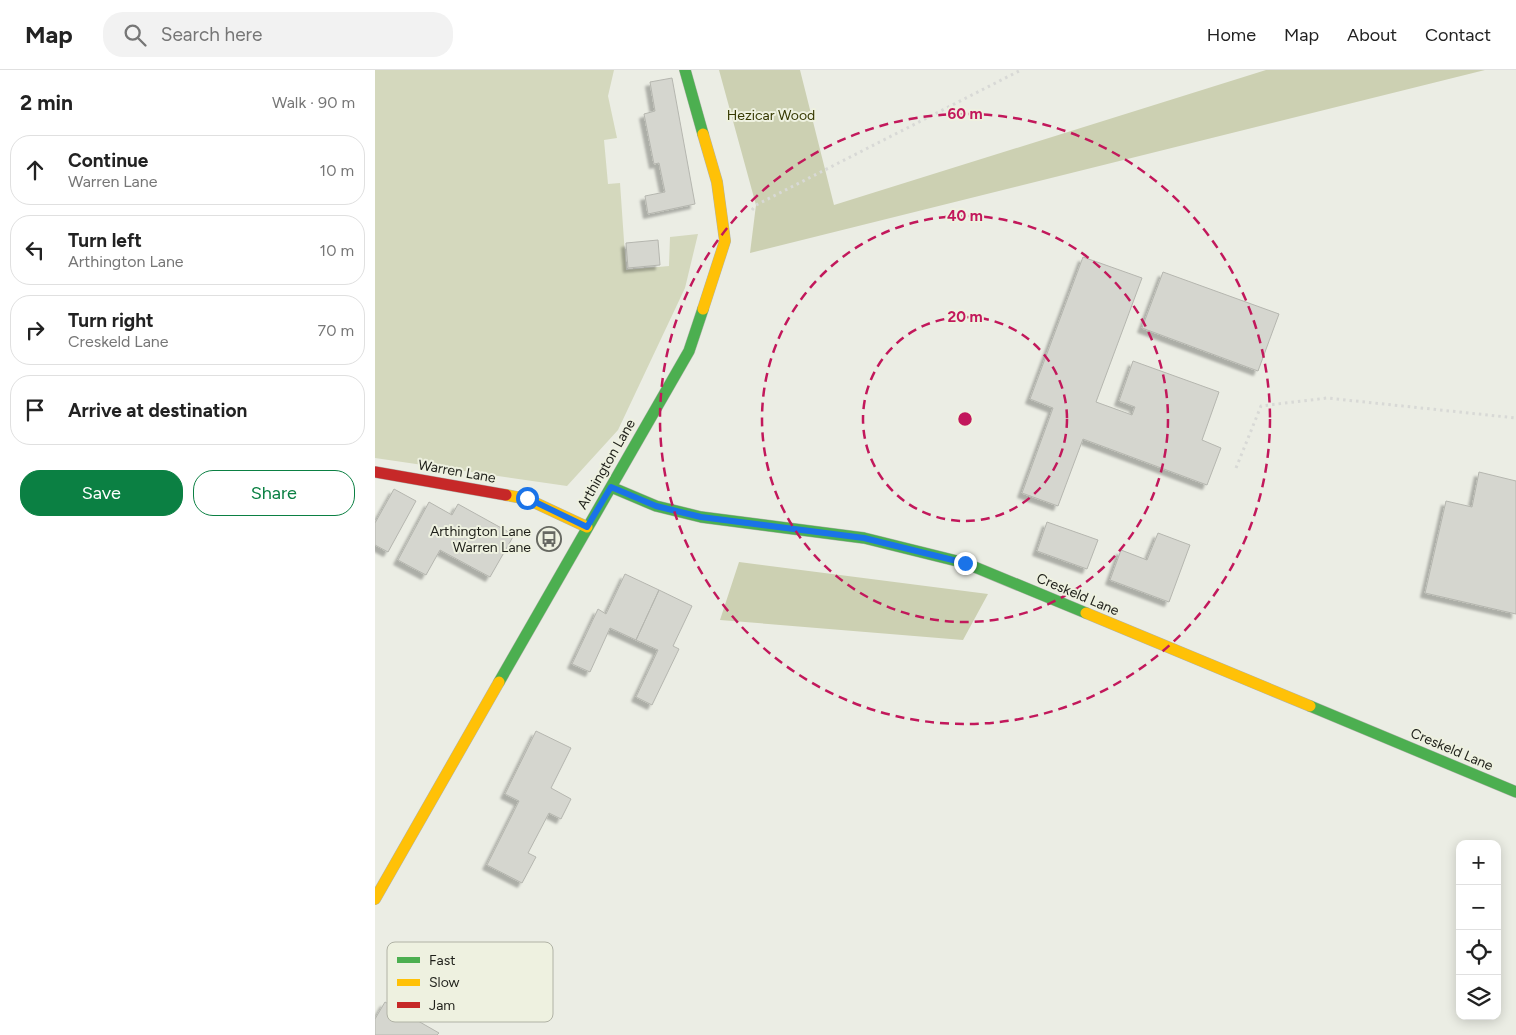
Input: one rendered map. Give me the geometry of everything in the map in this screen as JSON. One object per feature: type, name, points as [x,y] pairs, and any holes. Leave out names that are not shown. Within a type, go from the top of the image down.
[{"type":"street","name":"Arthington Lane","points":[[375,898],[689,351],[725,241],[717,182],[685,70]]},
{"type":"street","name":"Warren Lane","points":[[375,472],[527,498],[587,527]]},
{"type":"street","name":"Creskeld Lane","points":[[611,487],[656,506],[701,517],[864,538],[965,563],[1516,792]]},
{"type":"path","points":[[725,241],[757,205],[1021,70]]},
{"type":"path","points":[[1236,468],[1261,406],[1327,398],[1516,418]]},
{"type":"green space","points":[[375,70],[614,70],[608,96],[617,138],[604,140],[608,184],[620,183],[626,270],[669,266],[670,237],[698,234],[685,288],[618,430],[567,486],[375,458]]},
{"type":"green space","name":"Hezicar Wood","points":[[719,70],[800,70],[834,205],[1266,70],[1485,70],[750,253],[756,205]]},
{"type":"green space","points":[[739,562],[988,594],[963,640],[720,620]]},
{"type":"building","points":[[672,78],[695,204],[648,214],[645,196],[665,192],[659,163],[654,164],[644,114],[655,111],[650,82]]},
{"type":"building","points":[[658,240],[660,265],[628,268],[626,243]]},
{"type":"building","points":[[1083,257],[1142,278],[1096,402],[1132,415],[1135,407],[1119,401],[1133,361],[1219,392],[1202,440],[1221,448],[1207,485],[1083,439],[1058,506],[1022,493],[1053,408],[1030,399]]},
{"type":"building","points":[[1163,272],[1279,314],[1258,371],[1142,328]]},
{"type":"building","points":[[1479,472],[1516,481],[1516,614],[1425,593],[1446,501],[1472,507]]},
{"type":"building","points":[[394,489],[416,501],[388,552],[375,545],[375,523]]},
{"type":"building","points":[[429,502],[452,515],[458,504],[514,535],[490,577],[440,550],[426,575],[398,560]]},
{"type":"building","points":[[1047,522],[1098,540],[1087,569],[1037,551]]},
{"type":"building","points":[[1158,533],[1190,545],[1169,602],[1110,580],[1121,550],[1147,560]]},
{"type":"building","points":[[625,574],[659,590],[636,640],[610,628],[590,672],[572,664],[598,609],[606,614]]},
{"type":"building","points":[[659,590],[692,606],[673,646],[679,649],[652,705],[636,697],[658,650],[636,640]]},
{"type":"building","points":[[536,731],[571,748],[551,788],[571,799],[561,819],[549,813],[528,853],[536,857],[522,883],[487,865],[519,801],[505,794]]},
{"type":"building","points":[[385,1002],[387,1003],[387,1022],[420,1022],[439,1033],[437,1035],[375,1035],[375,1019]]},
{"type":"traffic: fast","points":[[685,70],[703,134]]},
{"type":"traffic: fast","points":[[499,682],[689,351],[703,309]]},
{"type":"traffic: fast","points":[[611,487],[656,506],[701,517],[864,538],[965,563],[1086,613]]},
{"type":"traffic: fast","points":[[1310,706],[1516,792]]},
{"type":"traffic: slow","points":[[703,134],[717,182],[725,241],[703,309]]},
{"type":"traffic: slow","points":[[506,495],[527,499],[587,527]]},
{"type":"traffic: slow","points":[[1086,613],[1310,706]]},
{"type":"traffic: slow","points":[[375,899],[499,682]]},
{"type":"traffic: jam","points":[[375,472],[506,495]]},
{"type":"place","name":"Arthington Lane Warren Lane","points":[[549,539]]},
{"type":"route","points":[[527,498],[587,527],[611,487],[656,506],[701,517],[864,538],[965,563]]}]
